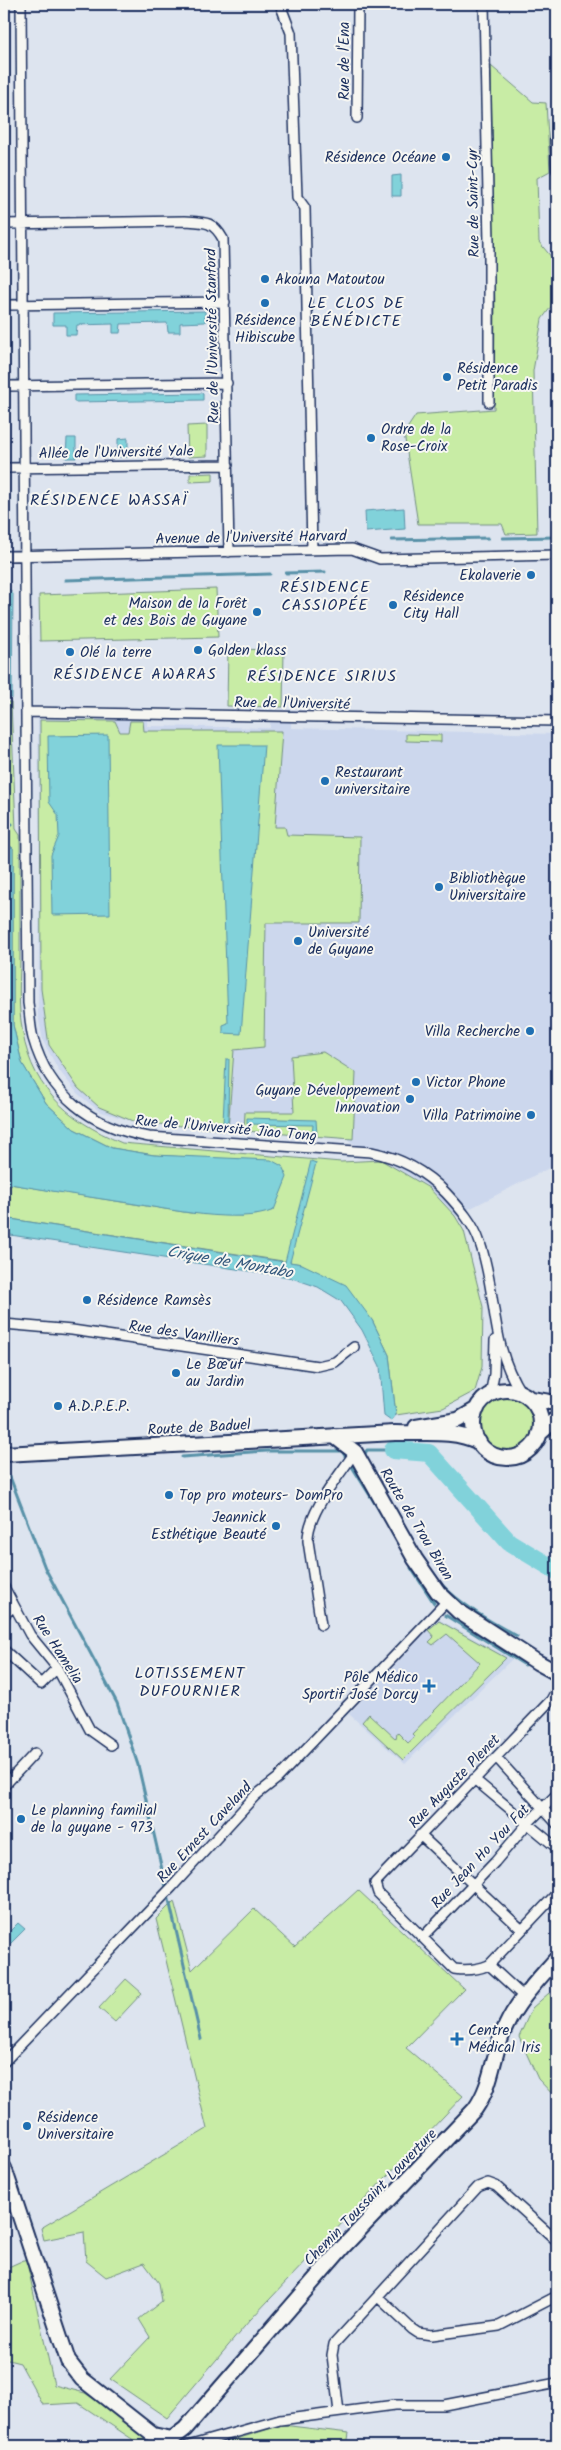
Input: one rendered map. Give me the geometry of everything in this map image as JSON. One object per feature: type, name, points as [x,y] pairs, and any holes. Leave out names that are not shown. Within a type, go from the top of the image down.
[{"type":"main road","points":[[526,1396],[541,1419],[539,1434],[535,1443],[523,1454],[510,1458],[492,1454],[478,1442],[473,1426],[476,1409],[490,1395],[505,1390],[557,1403]]},
{"type":"main road","name":"Route de Baduel","points":[[395,1433],[416,1427],[458,1420],[476,1409]]},
{"type":"main road","points":[[539,1434],[557,1418]]},
{"type":"main road","name":"Route de Baduel","points":[[4,1454],[395,1433],[447,1434],[478,1442]]},
{"type":"main road","points":[[355,1452],[376,1434]]},
{"type":"main road","name":"Route de Trou Biran","points":[[334,1436],[355,1452],[423,1572],[446,1601],[474,1622],[557,1673]]},
{"type":"main road","name":"Chemin Toussaint Louverture","points":[[172,2439],[184,2429],[343,2247],[472,2113],[490,2082],[505,2027],[524,1997],[557,1958]]},
{"type":"main road","points":[[4,2168],[68,2361],[82,2378],[153,2435],[172,2439]]},
{"type":"street","name":"Rue de l'Université Jiao Tong","points":[[22,4],[22,305],[26,556],[28,1003],[32,1036],[41,1062],[53,1082],[79,1108],[98,1122],[124,1133],[158,1138],[371,1152],[389,1156],[413,1165],[439,1185],[459,1207],[475,1230],[482,1248],[495,1327]]},
{"type":"street","points":[[280,4],[291,33],[297,197],[305,208],[312,550]]},
{"type":"street","name":"Rue de l'Ena","points":[[357,118],[358,4]]},
{"type":"street","name":"Rue de Saint-Cyr","points":[[484,4],[489,243],[489,402]]},
{"type":"street","points":[[557,124],[557,170]]},
{"type":"street","name":"Rue de l'Université Stanford","points":[[4,224],[206,222],[216,228],[223,239],[229,552]]},
{"type":"street","points":[[4,305],[225,302]]},
{"type":"street","points":[[4,386],[227,384]]},
{"type":"street","name":"Allée de l'Université Yale","points":[[4,468],[228,465]]},
{"type":"street","name":"Avenue de l'Université Harvard","points":[[4,556],[352,549],[380,559],[557,555]]},
{"type":"street","name":"Rue de l'Université","points":[[27,712],[557,721]]},
{"type":"street","name":"Rue des Vanilliers","points":[[4,1324],[72,1330],[318,1366],[335,1362],[354,1347]]},
{"type":"street","points":[[490,1395],[494,1374],[495,1327]]},
{"type":"street","points":[[495,1327],[504,1361],[526,1396]]},
{"type":"street","points":[[321,1625],[308,1541],[309,1527],[317,1510],[355,1452]]},
{"type":"street","name":"Rue Hamelia","points":[[4,1587],[30,1635],[57,1668],[90,1730],[111,1745]]},
{"type":"street","name":"Rue Ernest Caveland","points":[[4,2062],[163,1897],[255,1796],[278,1778],[446,1601]]},
{"type":"street","points":[[4,1615],[14,1606]]},
{"type":"street","points":[[4,1650],[41,1684],[57,1668]]},
{"type":"street","name":"Rue Auguste Plenet","points":[[423,1937],[378,1893],[375,1883],[474,1779],[554,1703],[557,1689]]},
{"type":"street","points":[[4,1786],[35,1754]]},
{"type":"street","points":[[496,1757],[557,1824]]},
{"type":"street","points":[[474,1779],[557,1848]]},
{"type":"street","name":"Rue Jean Ho You Fat","points":[[423,1937],[496,1862],[527,1824],[557,1794]]},
{"type":"street","points":[[420,1835],[522,1930]]},
{"type":"street","points":[[423,1937],[454,1969],[466,1971],[479,1969],[489,1965],[557,1893]]},
{"type":"street","points":[[489,1965],[524,1997]]},
{"type":"street","points":[[339,2412],[332,2355],[334,2344],[474,2190],[488,2183],[496,2186],[557,2241]]},
{"type":"street","points":[[378,2297],[412,2329],[418,2333],[432,2335],[499,2326],[557,2296]]},
{"type":"street","points":[[172,2439],[188,2446],[280,2420],[395,2405],[444,2405],[557,2383]]},
{"type":"shaded area","name":"Université de Guyane","points":[[38,719],[147,720],[147,726],[270,728],[270,722],[291,722],[291,728],[557,734],[557,1164],[455,1216],[429,1188],[346,1139],[135,1122],[99,1111],[78,1094],[58,1069],[43,1041],[38,1014],[40,869]]},
{"type":"shaded area","name":"Pôle Médico Sportif José Dorcy","points":[[438,1619],[512,1659],[405,1764],[349,1714]]},
{"type":"green space","points":[[491,66],[533,102],[546,103],[550,171],[537,178],[539,242],[557,264],[556,300],[542,319],[533,371],[537,533],[506,534],[502,524],[418,524],[404,433],[416,415],[494,409],[495,309]]},
{"type":"green space","points":[[4,73],[9,73],[9,106],[4,106]]},
{"type":"green space","points":[[207,425],[207,456],[188,457],[187,426]]},
{"type":"green space","points":[[213,473],[213,481],[190,482],[190,474]]},
{"type":"green space","points":[[216,589],[218,637],[40,641],[39,595]]},
{"type":"green space","points":[[228,649],[284,650],[283,707],[227,706]]},
{"type":"green space","points":[[4,702],[11,702],[16,829],[20,835],[20,1013],[25,1044],[32,1064],[41,1081],[67,1111],[83,1123],[122,1143],[341,1162],[381,1160],[429,1188],[455,1216],[464,1231],[483,1307],[482,1367],[475,1391],[443,1408],[396,1415],[389,1355],[372,1320],[302,1264],[4,1218],[4,1183],[190,1213],[243,1216],[203,1158],[154,1155],[112,1148],[74,1129],[46,1103],[22,1063],[13,1025],[13,848],[4,843]]},
{"type":"green space","points":[[40,720],[115,721],[120,732],[128,732],[130,721],[143,721],[144,731],[282,731],[275,827],[285,827],[287,835],[360,837],[359,923],[266,923],[264,1047],[234,1050],[228,1130],[135,1122],[99,1107],[78,1088],[49,1045],[41,989]]},
{"type":"green space","points":[[406,734],[441,735],[441,742],[406,741]]},
{"type":"green space","points":[[323,1052],[356,1073],[353,1139],[244,1131],[245,1112],[294,1112],[291,1056]]},
{"type":"green space","points":[[502,1396],[512,1396],[522,1400],[530,1408],[534,1423],[530,1438],[522,1446],[512,1450],[502,1450],[492,1446],[484,1438],[480,1428],[480,1418],[484,1408],[492,1400]]},
{"type":"green space","points":[[439,1621],[506,1658],[403,1760],[362,1722],[369,1714],[396,1739],[397,1732],[408,1743],[415,1737],[412,1734],[480,1663],[447,1634],[433,1645],[429,1642],[434,1637],[428,1630]]},
{"type":"green space","points":[[358,1890],[464,1989],[406,2048],[463,2096],[250,2320],[167,2418],[110,2379],[150,2337],[139,2319],[162,2301],[159,2283],[144,2263],[106,2277],[86,2261],[84,2232],[44,2240],[41,2228],[207,2129],[156,1919],[174,1901],[192,1970],[254,1909],[295,1947]]},
{"type":"green space","points":[[126,1979],[142,1993],[115,2022],[99,2008]]},
{"type":"green space","points":[[549,1993],[557,2005],[557,2056],[555,2058],[557,2063],[557,2099],[538,2079],[519,2037],[532,2008]]},
{"type":"green space","points":[[26,2259],[54,2385],[85,2393],[155,2441],[158,2446],[137,2446],[138,2443],[78,2403],[43,2405],[20,2363],[4,2359],[4,2269]]},
{"type":"green space","points":[[282,2425],[349,2433],[347,2446],[214,2446]]},
{"type":"water","points":[[401,175],[401,196],[392,196],[392,176]]},
{"type":"water","points":[[205,311],[205,322],[180,323],[180,332],[168,332],[167,323],[121,324],[120,333],[113,333],[113,324],[77,325],[76,335],[66,335],[66,325],[53,325],[53,313]]},
{"type":"water","points":[[203,393],[203,400],[74,402],[74,395]]},
{"type":"water","points":[[67,438],[76,438],[76,458],[66,458]]},
{"type":"water","points":[[128,438],[128,457],[118,457],[118,439]]},
{"type":"water","points":[[404,508],[405,529],[366,532],[365,511]]},
{"type":"water","points":[[4,589],[9,589],[13,594],[12,698],[4,698]]},
{"type":"water","points":[[108,735],[110,914],[52,915],[51,855],[59,836],[58,815],[49,802],[48,736]]},
{"type":"water","points":[[218,745],[264,745],[241,1034],[223,1033],[223,1025],[228,1023]]},
{"type":"water","points":[[4,843],[13,848],[13,1025],[22,1063],[46,1103],[74,1129],[112,1148],[154,1155],[271,1160],[282,1166],[287,1177],[274,1210],[242,1216],[203,1214],[4,1183],[4,1132],[6,1130],[4,1125]]},
{"type":"water","points":[[226,1059],[229,1059],[228,1122],[223,1122]]},
{"type":"water","points":[[247,1118],[316,1120],[317,1135],[312,1135],[313,1125],[247,1124]]},
{"type":"water","points":[[311,1161],[316,1163],[290,1262],[302,1264],[346,1285],[372,1320],[389,1355],[396,1415],[391,1421],[384,1416],[380,1366],[362,1330],[341,1301],[318,1287],[289,1277],[4,1234],[4,1218],[285,1262]]},
{"type":"water","points":[[18,1923],[25,1929],[9,1945],[4,1937]]},
{"type":"waterway","points":[[503,538],[557,537]]},
{"type":"waterway","points":[[392,540],[488,538]]},
{"type":"waterway","points":[[286,573],[325,572]]},
{"type":"waterway","points":[[65,580],[270,574]]},
{"type":"waterway","points":[[4,826],[12,824]]},
{"type":"waterway","points":[[4,1419],[6,1444]]},
{"type":"waterway","points":[[363,1457],[367,1450],[393,1450]]},
{"type":"waterway","name":"Crique de Montabo","points":[[393,1450],[429,1453],[509,1542],[557,1571]]},
{"type":"waterway","points":[[182,1457],[267,1451],[342,1451],[345,1456]]},
{"type":"waterway","points":[[351,1465],[389,1526]]},
{"type":"waterway","points":[[10,1477],[45,1568],[117,1703],[138,1765],[201,2039]]},
{"type":"waterway","points":[[397,1540],[407,1560]]},
{"type":"waterway","points":[[411,1568],[434,1603]]},
{"type":"waterway","points":[[438,1581],[466,1605],[517,1636]]},
{"type":"waterway","points":[[445,1615],[525,1665]]},
{"type":"place","name":"Résidence Océane","points":[[446,157]]},
{"type":"place","name":"Akouna Matoutou","points":[[265,279]]},
{"type":"place","name":"Résidence Hibiscube","points":[[265,303]]},
{"type":"place","name":"Résidence Petit Paradis","points":[[447,377]]},
{"type":"place","name":"Ordre de la Rose-Croix","points":[[371,438]]},
{"type":"place","name":"Ekolaverie","points":[[531,575]]},
{"type":"place","name":"Résidence City Hall","points":[[393,605]]},
{"type":"place","name":"Maison de la Forêt et des Bois de Guyane","points":[[257,612]]},
{"type":"place","name":"Golden klass","points":[[198,650]]},
{"type":"place","name":"Olé la terre","points":[[70,652]]},
{"type":"place","name":"Restaurant universitaire","points":[[325,781]]},
{"type":"place","name":"Bibliothèque Universitaire","points":[[439,887]]},
{"type":"place","name":"Université de Guyane","points":[[298,941]]},
{"type":"place","name":"Villa Recherche","points":[[530,1031]]},
{"type":"place","name":"Victor Phone","points":[[416,1082]]},
{"type":"place","name":"Guyane Développement Innovation","points":[[410,1099]]},
{"type":"place","name":"Villa Patrimoine","points":[[531,1115]]},
{"type":"place","name":"Résidence Ramsès","points":[[87,1300]]},
{"type":"place","name":"Le Bœuf au Jardin","points":[[176,1373]]},
{"type":"place","name":"A.D.P.E.P.","points":[[58,1406]]},
{"type":"place","name":"Top pro moteurs- DomPro","points":[[169,1495]]},
{"type":"place","name":"Jeannick Esthétique Beauté","points":[[276,1526]]},
{"type":"place","name":"Pôle Médico Sportif José Dorcy","points":[[429,1686]]},
{"type":"place","name":"Le planning familial de la guyane - 973","points":[[21,1819]]},
{"type":"place","name":"Centre Médical Iris","points":[[457,2039]]},
{"type":"place","name":"Résidence Universitaire","points":[[27,2126]]},
{"type":"district","name":"LE CLOS DE BÉNÉDICTE","points":[[356,311]]},
{"type":"district","name":"RÉSIDENCE WASSAÏ","points":[[109,499]]},
{"type":"district","name":"RÉSIDENCE CASSIOPÉE","points":[[325,595]]},
{"type":"district","name":"RÉSIDENCE AWARAS","points":[[135,673]]},
{"type":"district","name":"RÉSIDENCE SIRIUS","points":[[322,675]]},
{"type":"district","name":"LOTISSEMENT DUFOURNIER","points":[[190,1681]]}]
